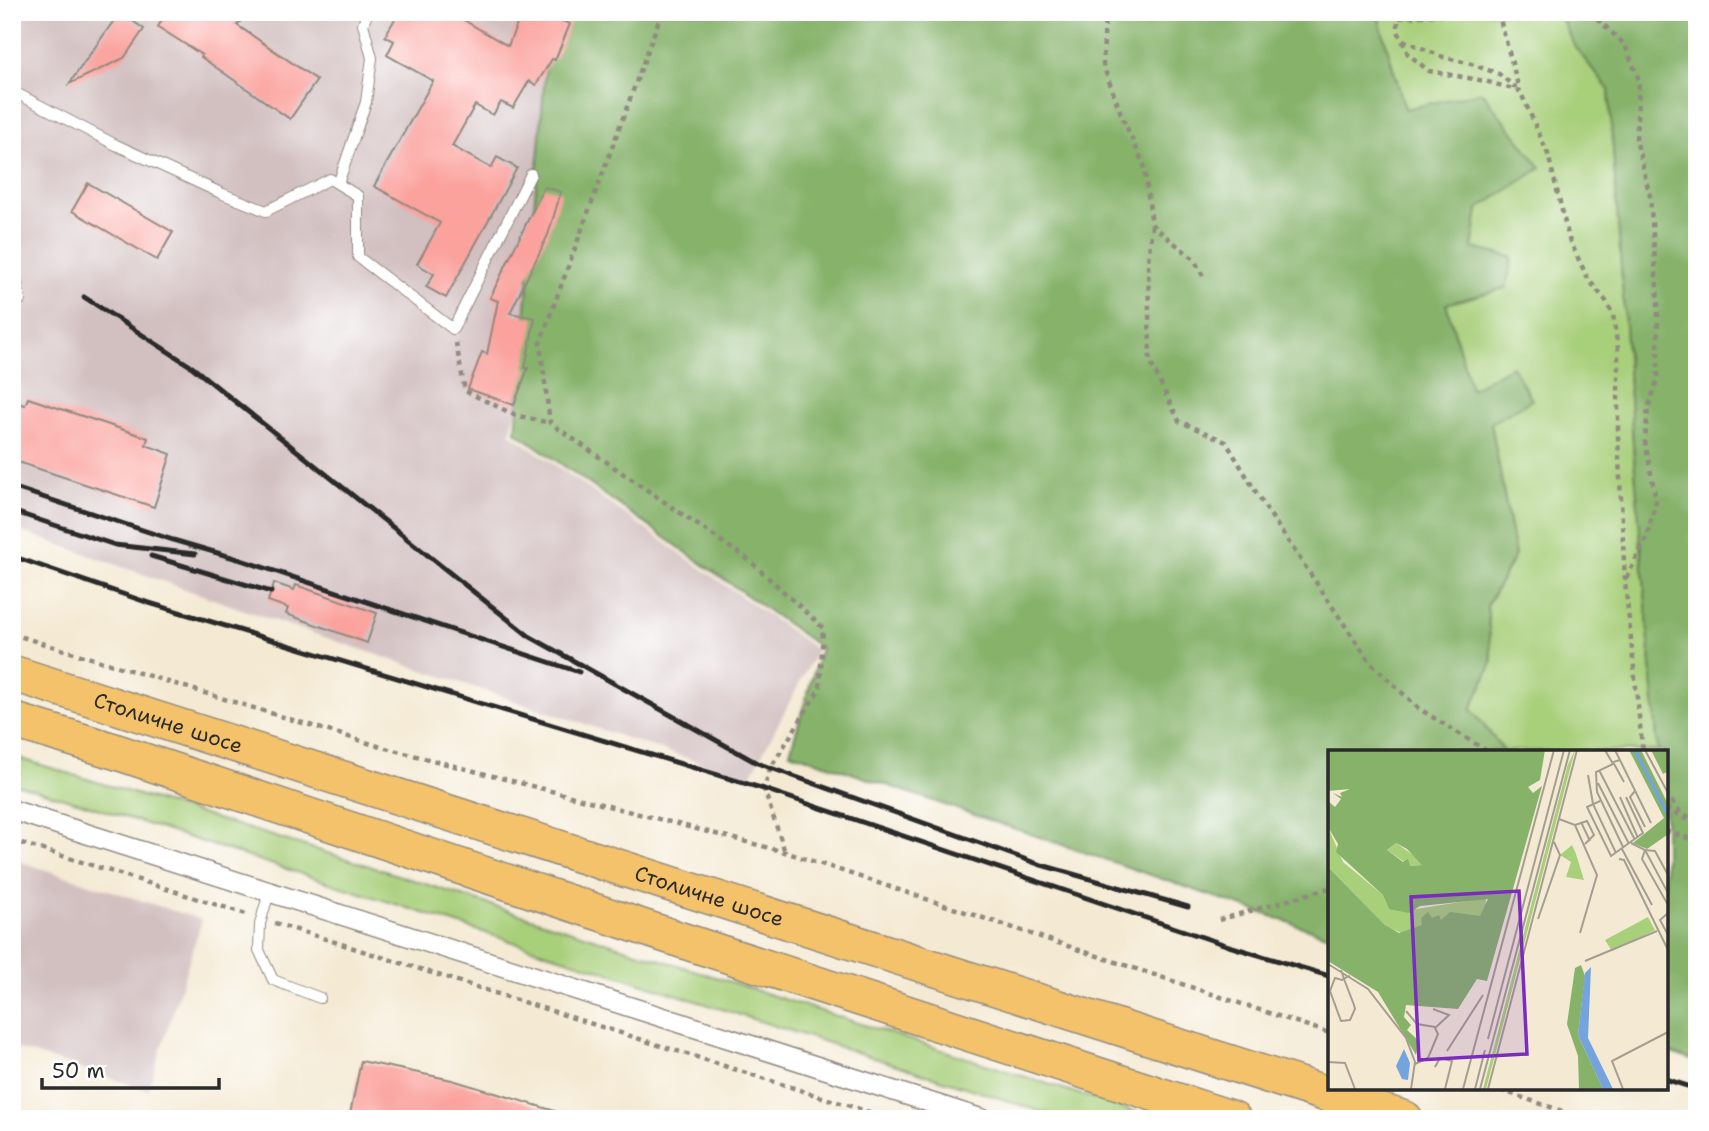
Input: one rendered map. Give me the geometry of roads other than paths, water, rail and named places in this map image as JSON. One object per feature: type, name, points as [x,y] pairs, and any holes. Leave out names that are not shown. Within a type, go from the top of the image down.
[{"type":"highway","name":"Столичне шосе","points":[[12,673],[1405,1119]]},
{"type":"highway","name":"Столичне шосе","points":[[12,720],[114,751],[684,941],[1233,1119]]},
{"type":"street","points":[[12,810],[982,1119]]},
{"type":"lane","points":[[338,184],[366,102],[372,58],[362,24],[368,12]]},
{"type":"lane","points":[[12,91],[116,145],[266,211],[330,179],[358,195],[358,257],[453,329],[531,174]]},
{"type":"lane","points":[[12,256],[20,300],[12,306]]},
{"type":"lane","points":[[269,892],[261,919],[259,950],[273,980],[320,998]]},
{"type":"railway","points":[[84,297],[192,367],[529,636],[757,763],[1038,864],[1188,907]]},
{"type":"railway","points":[[12,487],[579,672]]},
{"type":"railway","points":[[12,511],[115,545],[195,554]]},
{"type":"railway","points":[[12,556],[146,602],[764,789],[1229,946],[1328,976]]},
{"type":"railway","points":[[151,556],[271,592]]},
{"type":"railway","points":[[1667,1080],[1697,1089]]}]
